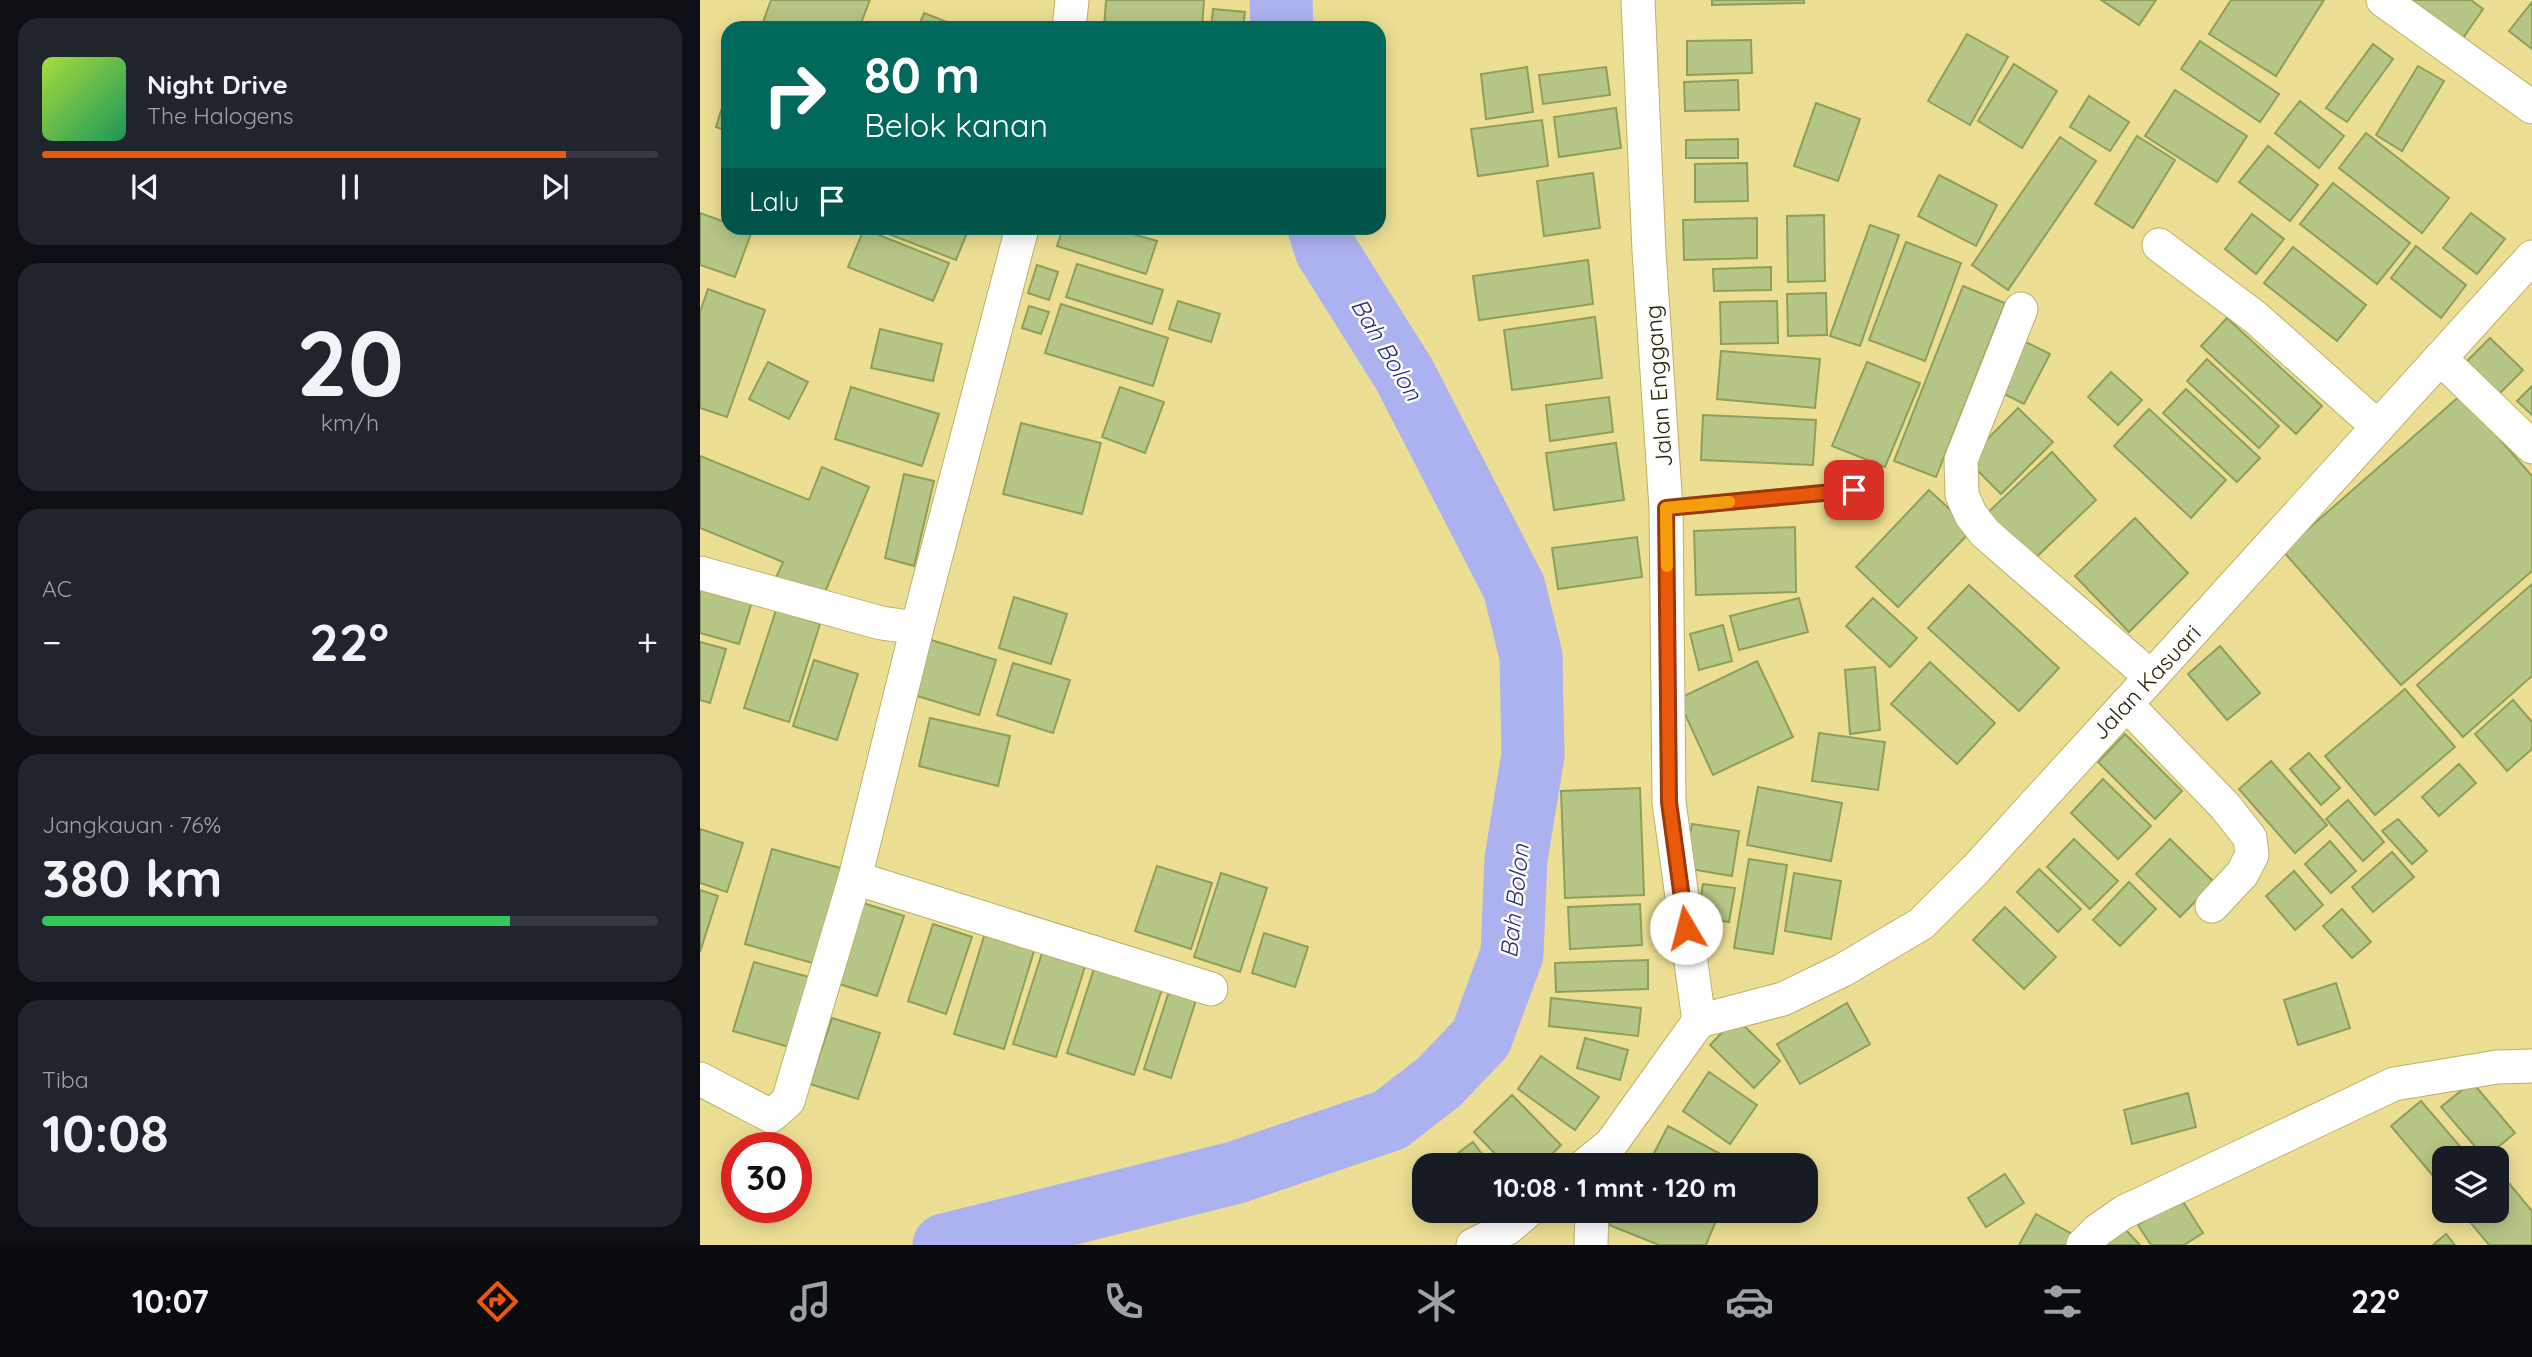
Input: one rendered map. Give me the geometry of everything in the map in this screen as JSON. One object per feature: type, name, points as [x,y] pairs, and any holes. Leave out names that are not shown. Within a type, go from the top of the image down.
[{"type":"street","points":[[1070,21],[1072,0]]},
{"type":"street","name":"Jalan Enggang","points":[[1638,0],[1649,251],[1666,508],[1669,802],[1699,1021]]},
{"type":"street","points":[[2383,0],[2532,107]]},
{"type":"street","points":[[700,1079],[771,1116],[788,1101],[855,878],[917,628],[1020,235]]},
{"type":"street","points":[[2159,245],[2256,317],[2378,427]]},
{"type":"street","name":"Jalan Kasuari","points":[[1699,1021],[1783,999],[1843,970],[1921,924],[1976,869],[2532,257]]},
{"type":"street","points":[[2021,309],[1961,460],[1962,495],[1970,515],[1985,533],[2151,677]]},
{"type":"street","points":[[2440,358],[2532,447]]},
{"type":"street","points":[[700,573],[881,623],[917,628]]},
{"type":"street","points":[[2126,704],[2225,806],[2250,838],[2252,855],[2242,874],[2212,906]]},
{"type":"street","points":[[855,878],[1211,989]]},
{"type":"street","points":[[1601,1153],[1611,1144],[1699,1021]]},
{"type":"street","points":[[2083,1245],[2098,1230],[2124,1212],[2393,1084],[2497,1067],[2532,1066]]},
{"type":"street","points":[[1473,1245],[1513,1223]]},
{"type":"street","points":[[1591,1245],[1592,1223]]},
{"type":"lane","points":[[1666,508],[1854,490]]},
{"type":"building","points":[[771,0],[870,0],[862,21],[763,21]]},
{"type":"building","points":[[1106,0],[1204,0],[1202,21],[1104,21]]},
{"type":"building","points":[[1712,0],[1804,0],[1804,3],[1712,5]]},
{"type":"building","points":[[2101,0],[2156,0],[2139,25]]},
{"type":"building","points":[[2231,0],[2324,0],[2276,76],[2209,34]]},
{"type":"building","points":[[2471,0],[2483,9],[2463,38],[2411,2]]},
{"type":"building","points":[[2532,2],[2532,49],[2509,31]]},
{"type":"building","points":[[1213,9],[1245,12],[1244,21],[1212,21]]},
{"type":"building","points":[[924,13],[944,21],[921,21]]},
{"type":"building","points":[[1967,34],[2008,57],[1970,125],[1928,101]]},
{"type":"building","points":[[1751,40],[1752,73],[1687,75],[1687,41]]},
{"type":"building","points":[[2200,41],[2279,94],[2260,122],[2181,69]]},
{"type":"building","points":[[2373,44],[2393,59],[2347,122],[2326,108]]},
{"type":"building","points":[[2014,64],[2057,91],[2022,148],[1978,121]]},
{"type":"building","points":[[2418,66],[2444,81],[2402,151],[2376,135]]},
{"type":"building","points":[[1527,67],[1533,112],[1486,119],[1481,74]]},
{"type":"building","points":[[1606,67],[1610,95],[1543,104],[1539,75]]},
{"type":"building","points":[[1738,80],[1739,110],[1685,111],[1684,82]]},
{"type":"building","points":[[2175,90],[2247,136],[2217,182],[2145,136]]},
{"type":"building","points":[[2089,96],[2129,122],[2110,151],[2070,127]]},
{"type":"building","points":[[2300,101],[2344,136],[2319,168],[2275,133]]},
{"type":"building","points":[[1816,103],[1860,119],[1838,181],[1794,166]]},
{"type":"building","points":[[1616,108],[1621,148],[1559,157],[1554,117]]},
{"type":"building","points":[[721,111],[721,129],[716,127]]},
{"type":"building","points":[[1542,120],[1548,166],[1478,176],[1471,129]]},
{"type":"building","points":[[2366,133],[2449,198],[2422,233],[2339,168]]},
{"type":"building","points":[[2137,136],[2175,160],[2133,228],[2095,204]]},
{"type":"building","points":[[2060,137],[2096,161],[2008,290],[1972,265]]},
{"type":"building","points":[[1738,139],[1738,158],[1686,158],[1686,140]]},
{"type":"building","points":[[2268,146],[2318,185],[2290,221],[2239,182]]},
{"type":"building","points":[[1747,163],[1748,201],[1695,202],[1695,164]]},
{"type":"building","points":[[1593,173],[1600,228],[1544,236],[1537,181]]},
{"type":"building","points":[[1939,175],[1997,205],[1976,246],[1918,216]]},
{"type":"building","points":[[2333,183],[2410,243],[2377,284],[2300,224]]},
{"type":"building","points":[[700,213],[721,220],[721,235],[751,235],[735,277],[700,265]]},
{"type":"building","points":[[2471,213],[2505,239],[2477,274],[2443,248]]},
{"type":"building","points":[[2252,214],[2284,239],[2256,274],[2225,249]]},
{"type":"building","points":[[1824,215],[1825,281],[1788,282],[1787,216]]},
{"type":"building","points":[[1757,218],[1757,258],[1684,260],[1683,220]]},
{"type":"building","points":[[1870,225],[1899,235],[1860,346],[1830,336]]},
{"type":"building","points":[[861,235],[879,235],[949,263],[933,301],[848,267]]},
{"type":"building","points":[[891,235],[966,235],[956,260]]},
{"type":"building","points":[[1061,235],[1136,235],[1157,241],[1146,274],[1057,246]]},
{"type":"building","points":[[1906,242],[1961,263],[1925,361],[1869,340]]},
{"type":"building","points":[[2416,246],[2466,285],[2441,318],[2391,278]]},
{"type":"building","points":[[2293,247],[2366,305],[2337,341],[2264,283]]},
{"type":"building","points":[[1588,260],[1593,304],[1479,320],[1473,276]]},
{"type":"building","points":[[1077,264],[1163,290],[1152,324],[1066,297]]},
{"type":"building","points":[[1037,265],[1058,272],[1049,300],[1028,293]]},
{"type":"building","points":[[1771,267],[1771,290],[1714,291],[1713,269]]},
{"type":"building","points":[[1963,286],[2005,303],[1936,477],[1894,461]]},
{"type":"building","points":[[708,289],[765,310],[727,417],[700,408],[700,312]]},
{"type":"building","points":[[1826,293],[1827,335],[1788,336],[1787,294]]},
{"type":"building","points":[[1178,301],[1220,314],[1211,342],[1169,329]]},
{"type":"building","points":[[1777,301],[1778,343],[1721,344],[1720,302]]},
{"type":"building","points":[[1061,304],[1168,338],[1153,386],[1045,353]]},
{"type":"building","points":[[1029,306],[1049,312],[1041,334],[1022,328]]},
{"type":"building","points":[[1595,317],[1602,378],[1512,390],[1504,330]]},
{"type":"building","points":[[2227,318],[2322,406],[2296,434],[2201,346]]},
{"type":"building","points":[[880,329],[942,344],[933,381],[871,368]]},
{"type":"building","points":[[2490,338],[2523,370],[2495,398],[2462,366]]},
{"type":"building","points":[[2022,340],[2050,354],[2024,404],[1996,390]]},
{"type":"building","points":[[1721,351],[1820,359],[1815,408],[1717,399]]},
{"type":"building","points":[[2207,359],[2279,426],[2259,448],[2187,381]]},
{"type":"building","points":[[768,362],[808,382],[789,419],[749,399]]},
{"type":"building","points":[[1867,362],[1920,383],[1885,467],[1832,446]]},
{"type":"building","points":[[2111,372],[2142,400],[2118,425],[2088,397]]},
{"type":"building","points":[[2532,386],[2532,415],[2517,401]]},
{"type":"building","points":[[851,387],[939,414],[922,466],[835,439]]},
{"type":"building","points":[[1120,387],[1164,402],[1145,453],[1102,437]]},
{"type":"building","points":[[2186,389],[2260,458],[2237,482],[2163,413]]},
{"type":"building","points":[[2461,395],[2532,476],[2532,571],[2401,685],[2283,551]]},
{"type":"building","points":[[1609,397],[1613,432],[1550,441],[1546,405]]},
{"type":"building","points":[[2018,408],[2053,442],[2001,494],[1967,460]]},
{"type":"building","points":[[2149,409],[2226,480],[2191,518],[2114,446]]},
{"type":"building","points":[[1703,415],[1816,420],[1813,465],[1701,460]]},
{"type":"building","points":[[1021,423],[1101,443],[1082,514],[1003,494]]},
{"type":"building","points":[[1616,443],[1624,500],[1554,510],[1546,453]]},
{"type":"building","points":[[2052,452],[2096,500],[2026,567],[1981,519]]},
{"type":"building","points":[[700,456],[809,500],[822,467],[869,487],[823,597],[776,578],[783,562],[700,528]]},
{"type":"building","points":[[904,474],[934,481],[914,566],[885,558]]},
{"type":"building","points":[[1929,490],[1972,530],[1898,607],[1856,567]]},
{"type":"building","points":[[2135,518],[2188,573],[2129,632],[2075,576]]},
{"type":"building","points":[[1795,527],[1796,592],[1696,595],[1694,531]]},
{"type":"building","points":[[1637,537],[1642,577],[1558,589],[1552,548]]},
{"type":"building","points":[[700,579],[754,595],[739,644],[700,633]]},
{"type":"building","points":[[2532,584],[2532,676],[2463,737],[2417,685]]},
{"type":"building","points":[[1969,585],[2059,668],[2019,711],[1928,628]]},
{"type":"building","points":[[1014,597],[1067,614],[1051,664],[999,648]]},
{"type":"building","points":[[1799,598],[1808,632],[1739,650],[1730,616]]},
{"type":"building","points":[[1873,598],[1917,638],[1890,667],[1846,626]]},
{"type":"building","points":[[776,610],[820,624],[789,722],[744,708]]},
{"type":"building","points":[[1723,625],[1732,661],[1699,670],[1690,634]]},
{"type":"building","points":[[928,639],[996,660],[979,715],[911,694]]},
{"type":"building","points":[[700,642],[726,649],[710,703],[700,700]]},
{"type":"building","points":[[2220,646],[2260,693],[2227,720],[2188,674]]},
{"type":"building","points":[[814,660],[858,674],[837,740],[793,726]]},
{"type":"building","points":[[1757,661],[1793,737],[1713,775],[1678,699]]},
{"type":"building","points":[[1930,662],[1995,723],[1957,764],[1891,704]]},
{"type":"building","points":[[1013,663],[1070,680],[1053,733],[997,715]]},
{"type":"building","points":[[1875,667],[1880,730],[1850,734],[1845,670]]},
{"type":"building","points":[[2405,689],[2455,747],[2375,815],[2325,756]]},
{"type":"building","points":[[2513,700],[2532,722],[2532,749],[2507,771],[2475,734]]},
{"type":"building","points":[[930,718],[1010,736],[998,786],[919,766]]},
{"type":"building","points":[[1819,733],[1885,742],[1878,790],[1812,781]]},
{"type":"building","points":[[2125,734],[2182,791],[2155,819],[2098,762]]},
{"type":"building","points":[[2309,753],[2340,788],[2321,805],[2290,769]]},
{"type":"building","points":[[2271,761],[2327,825],[2295,853],[2239,789]]},
{"type":"building","points":[[2459,764],[2476,783],[2439,816],[2422,797]]},
{"type":"building","points":[[2103,779],[2151,826],[2118,859],[2071,813]]},
{"type":"building","points":[[1758,787],[1842,803],[1831,861],[1747,845]]},
{"type":"building","points":[[1640,788],[1644,895],[1565,898],[1561,791]]},
{"type":"building","points":[[2348,800],[2384,842],[2363,861],[2326,819]]},
{"type":"building","points":[[2398,819],[2427,851],[2412,864],[2382,831]]},
{"type":"building","points":[[1692,824],[1739,831],[1732,876],[1684,868]]},
{"type":"building","points":[[700,829],[743,843],[727,892],[700,883]]},
{"type":"building","points":[[2074,839],[2118,881],[2090,909],[2047,867]]},
{"type":"building","points":[[2170,839],[2214,882],[2180,917],[2136,874]]},
{"type":"building","points":[[2330,841],[2356,871],[2331,893],[2305,864]]},
{"type":"building","points":[[772,849],[844,869],[816,964],[745,944]]},
{"type":"building","points":[[2392,852],[2414,877],[2373,912],[2352,887]]},
{"type":"building","points":[[1749,859],[1787,865],[1773,954],[1734,948]]},
{"type":"building","points":[[1157,866],[1212,883],[1191,949],[1135,931]]},
{"type":"building","points":[[2039,869],[2081,909],[2058,932],[2017,892]]},
{"type":"building","points":[[2294,871],[2323,905],[2295,930],[2266,896]]},
{"type":"building","points":[[1221,873],[1267,888],[1240,972],[1194,957]]},
{"type":"building","points":[[1794,873],[1841,881],[1831,939],[1785,931]]},
{"type":"building","points":[[2129,882],[2156,909],[2120,946],[2093,920]]},
{"type":"building","points":[[1703,884],[1735,888],[1729,922],[1698,917]]},
{"type":"building","points":[[700,890],[718,896],[700,952]]},
{"type":"building","points":[[860,902],[904,916],[877,996],[833,982]]},
{"type":"building","points":[[1640,904],[1642,945],[1570,949],[1568,907]]},
{"type":"building","points":[[2005,907],[2056,957],[2024,989],[1973,940]]},
{"type":"building","points":[[2342,909],[2371,942],[2352,958],[2323,926]]},
{"type":"building","points":[[933,924],[972,937],[946,1014],[908,1001]]},
{"type":"building","points":[[985,933],[1035,948],[1004,1049],[954,1034]]},
{"type":"building","points":[[1264,933],[1308,947],[1295,987],[1252,973]]},
{"type":"building","points":[[1042,953],[1085,967],[1056,1057],[1013,1044]]},
{"type":"building","points":[[1097,959],[1165,980],[1134,1075],[1067,1053]]},
{"type":"building","points":[[1648,960],[1648,989],[1556,992],[1555,963]]},
{"type":"building","points":[[754,962],[809,977],[789,1047],[733,1031]]},
{"type":"building","points":[[1172,982],[1199,991],[1171,1078],[1144,1069]]},
{"type":"building","points":[[2336,983],[2350,1028],[2298,1045],[2284,1000]]},
{"type":"building","points":[[1551,998],[1641,1008],[1638,1036],[1549,1026]]},
{"type":"building","points":[[1847,1003],[1870,1044],[1800,1084],[1777,1044]]},
{"type":"building","points":[[832,1018],[880,1033],[858,1099],[810,1084]]},
{"type":"building","points":[[1736,1018],[1780,1061],[1754,1088],[1710,1045]]},
{"type":"building","points":[[1585,1038],[1628,1050],[1620,1080],[1577,1068]]},
{"type":"building","points":[[1541,1056],[1599,1097],[1575,1130],[1518,1089]]},
{"type":"building","points":[[1709,1072],[1757,1105],[1730,1144],[1683,1111]]},
{"type":"building","points":[[2472,1082],[2515,1133],[2499,1146],[2475,1146],[2441,1107]]},
{"type":"building","points":[[2188,1093],[2196,1127],[2132,1144],[2124,1110]]},
{"type":"building","points":[[1512,1095],[1561,1145],[1553,1153],[1494,1153],[1474,1132]]},
{"type":"building","points":[[2421,1101],[2460,1146],[2432,1146],[2432,1175],[2391,1126]]},
{"type":"building","points":[[1668,1126],[1719,1153],[1654,1153]]},
{"type":"building","points":[[1473,1142],[1481,1153],[1458,1153]]},
{"type":"building","points":[[2005,1174],[2024,1203],[1986,1227],[1968,1198]]},
{"type":"building","points":[[2509,1183],[2532,1211],[2532,1245],[2489,1245],[2471,1223],[2509,1223]]},
{"type":"building","points":[[2180,1197],[2203,1233],[2184,1245],[2151,1245],[2138,1225]]},
{"type":"building","points":[[2036,1214],[2072,1234],[2066,1245],[2019,1245]]},
{"type":"building","points":[[1715,1223],[1706,1245],[1659,1245],[1609,1225]]},
{"type":"building","points":[[2122,1226],[2140,1245],[2102,1245]]},
{"type":"building","points":[[2446,1234],[2455,1245],[2433,1245]]},
{"type":"waterway","name":"Bah Bolon","points":[[1281,0],[1282,21]]},
{"type":"waterway","name":"Bah Bolon","points":[[944,1245],[1234,1173],[1390,1120],[1439,1082],[1481,1038],[1512,954],[1516,859],[1533,755],[1531,656],[1514,587],[1404,374],[1326,250],[1321,235]]},
{"type":"slow traffic","points":[[1667,566],[1666,508],[1729,502]]},
{"type":"route","points":[[1686,928],[1669,802],[1666,508],[1854,490]]}]
